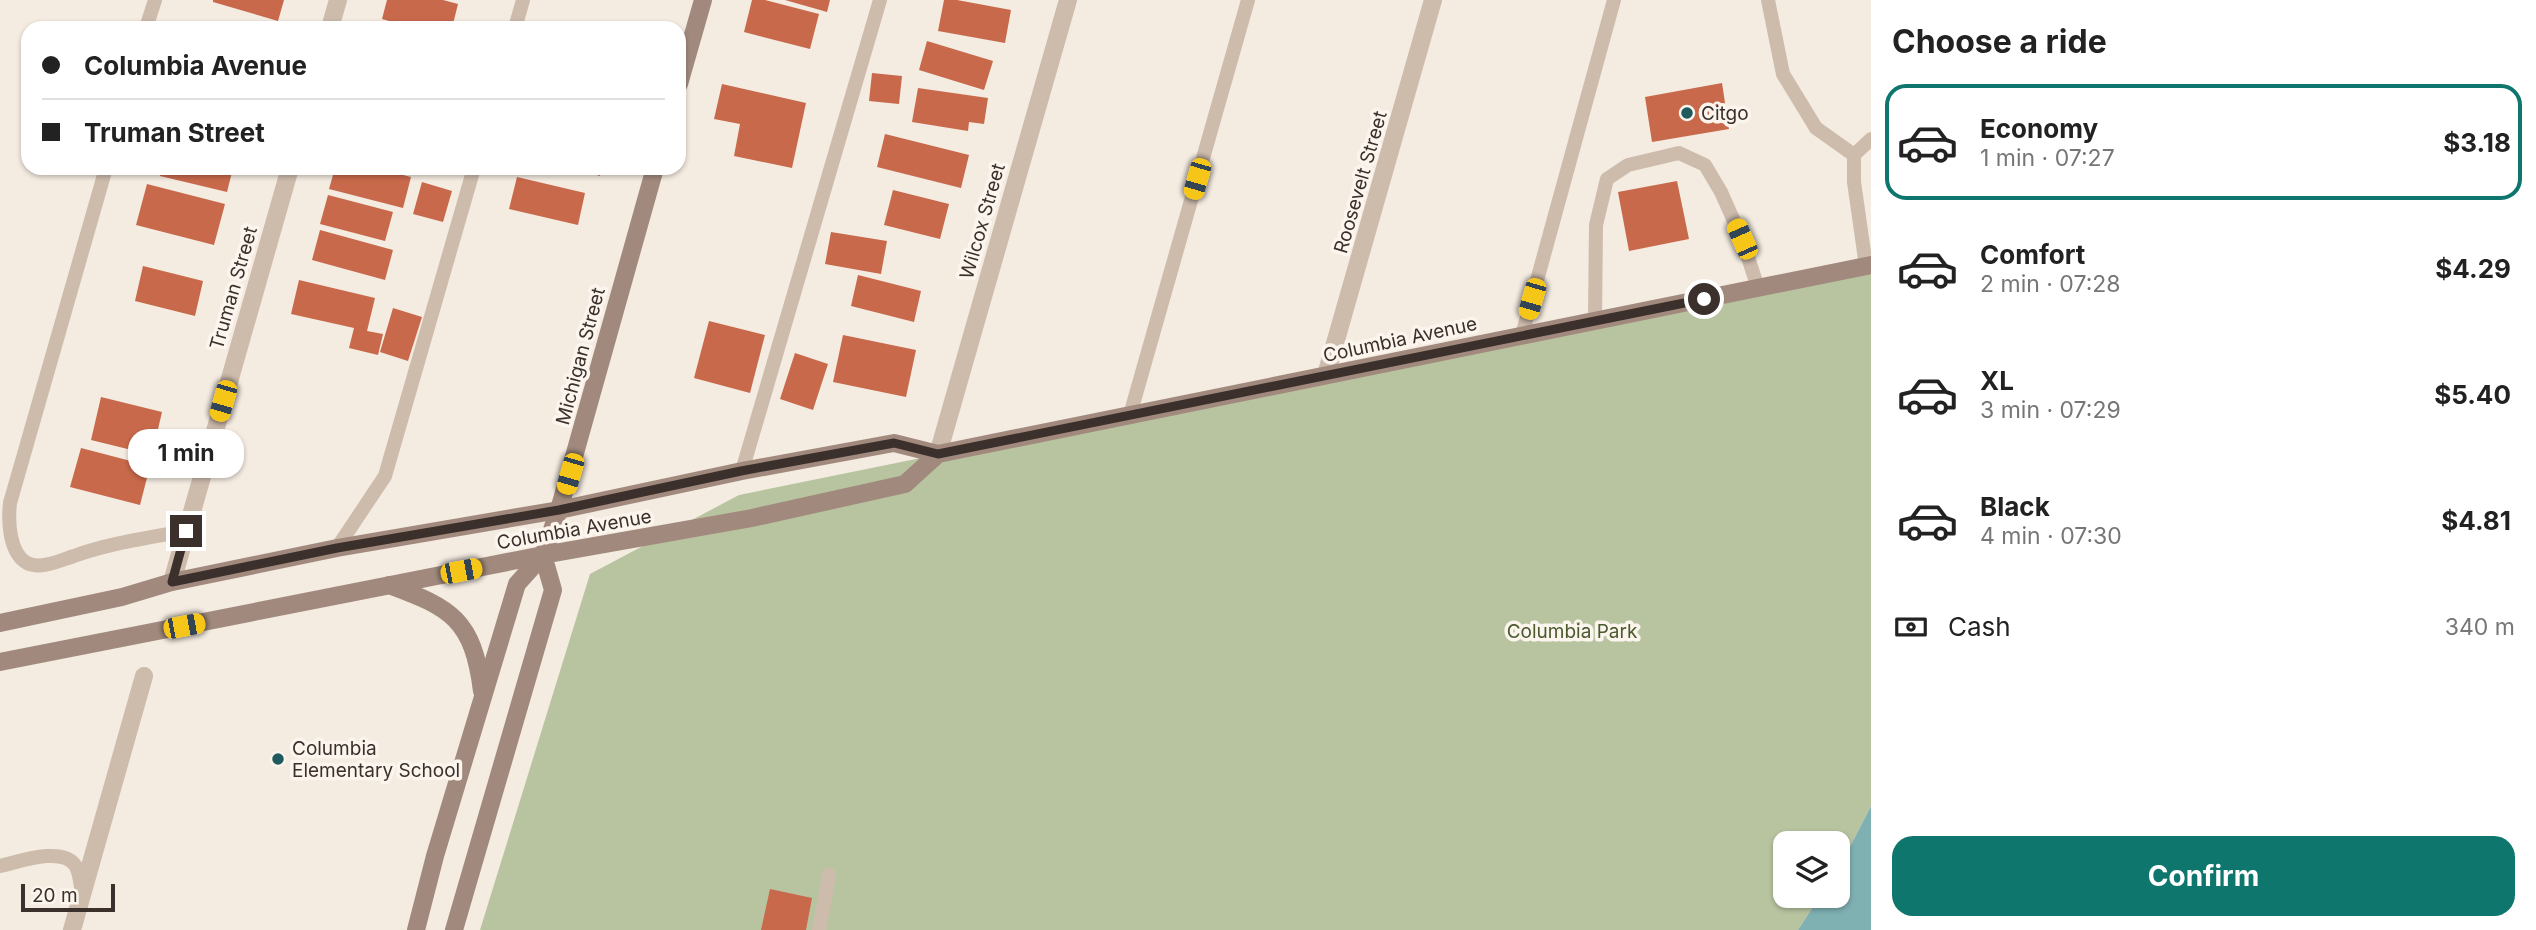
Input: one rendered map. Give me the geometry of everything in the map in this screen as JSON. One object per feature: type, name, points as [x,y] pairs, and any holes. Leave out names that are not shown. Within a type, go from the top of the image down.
[{"type":"street","points":[[332,21],[338,0]]},
{"type":"street","points":[[686,60],[703,0]]},
{"type":"street","name":"Wilcox Street","points":[[938,454],[1068,0]]},
{"type":"street","name":"Roosevelt Street","points":[[1326,375],[1433,0]]},
{"type":"street","name":"Truman Street","points":[[172,582],[288,175]]},
{"type":"street","name":"Michigan Street","points":[[416,930],[435,856],[517,584],[543,555],[559,510],[653,175]]},
{"type":"street","name":"Columbia Avenue","points":[[0,622],[122,597],[172,582],[337,548],[559,510],[741,471],[894,443],[938,454],[1869,265]]},
{"type":"street","name":"Columbia Avenue","points":[[0,662],[543,555],[752,518],[905,484],[938,454]]},
{"type":"street","points":[[454,930],[553,590],[543,555]]},
{"type":"street","points":[[388,585],[426,599],[451,613],[469,638],[477,658],[483,696]]},
{"type":"street","points":[[72,930],[144,676]]},
{"type":"lane","points":[[148,21],[155,0]]},
{"type":"lane","points":[[516,21],[523,0]]},
{"type":"lane","points":[[741,471],[880,0]]},
{"type":"lane","points":[[1130,415],[1248,0]]},
{"type":"lane","points":[[1522,335],[1614,0]]},
{"type":"lane","points":[[1768,0],[1783,74],[1816,128],[1854,155]]},
{"type":"lane","points":[[1869,265],[1854,182],[1854,155],[1871,139]]},
{"type":"lane","points":[[1595,321],[1596,225],[1607,179],[1628,165],[1679,153],[1705,165],[1721,192],[1742,239],[1758,288]]},
{"type":"lane","points":[[104,175],[10,503],[9,526],[18,553],[29,564],[36,565],[51,563],[95,548],[186,531]]},
{"type":"lane","points":[[337,548],[384,476],[472,175]]},
{"type":"lane","points":[[0,866],[59,855],[75,865],[82,894]]},
{"type":"lane","points":[[819,930],[829,875]]},
{"type":"green space","name":"Columbia Park","points":[[1871,265],[1871,806],[1850,847],[1850,831],[1773,831],[1773,908],[1812,908],[1798,930],[480,930],[590,574],[739,495]]},
{"type":"water","points":[[1871,806],[1871,930],[1798,930],[1812,908],[1850,908],[1850,847]]},
{"type":"building","points":[[213,0],[284,0],[278,21]]},
{"type":"building","points":[[387,0],[443,0],[458,4],[454,21],[382,19]]},
{"type":"building","points":[[752,0],[765,0],[819,14],[810,49],[744,32]]},
{"type":"building","points":[[785,0],[830,0],[827,12]]},
{"type":"building","points":[[944,0],[1011,10],[1005,43],[938,31]]},
{"type":"building","points":[[927,41],[993,61],[984,90],[919,70]]},
{"type":"building","points":[[872,73],[902,76],[899,104],[869,101]]},
{"type":"building","name":"Citgo","points":[[1722,83],[1729,129],[1652,142],[1645,97]]},
{"type":"building","points":[[722,84],[806,103],[792,168],[734,156],[740,124],[714,119]]},
{"type":"building","points":[[918,88],[988,98],[984,124],[969,122],[968,131],[912,122]]},
{"type":"building","points":[[885,134],[969,155],[961,188],[877,167]]},
{"type":"building","points":[[160,175],[231,175],[227,192]]},
{"type":"building","points":[[333,175],[411,177],[403,208],[329,189]]},
{"type":"building","points":[[517,177],[585,193],[578,225],[509,209]]},
{"type":"building","points":[[1677,181],[1689,239],[1629,251],[1618,192]]},
{"type":"building","points":[[422,182],[452,191],[443,222],[413,214]]},
{"type":"building","points":[[147,184],[225,204],[214,245],[136,225]]},
{"type":"building","points":[[893,190],[949,204],[940,239],[884,225]]},
{"type":"building","points":[[328,195],[393,212],[385,241],[320,224]]},
{"type":"building","points":[[320,230],[393,250],[385,280],[312,260]]},
{"type":"building","points":[[831,232],[887,241],[881,274],[825,264]]},
{"type":"building","points":[[143,266],[203,281],[195,316],[135,301]]},
{"type":"building","points":[[858,275],[921,291],[914,322],[851,306]]},
{"type":"building","points":[[299,280],[375,298],[367,331],[383,334],[378,355],[349,348],[354,328],[291,314]]},
{"type":"building","points":[[393,308],[422,317],[408,361],[380,352]]},
{"type":"building","points":[[709,321],[765,335],[750,393],[694,378]]},
{"type":"building","points":[[843,335],[916,350],[906,397],[833,382]]},
{"type":"building","points":[[795,353],[828,364],[813,410],[780,399]]},
{"type":"building","points":[[101,397],[162,412],[152,455],[91,440]]},
{"type":"building","points":[[81,448],[150,466],[140,505],[70,487]]},
{"type":"building","points":[[770,889],[812,898],[806,930],[761,930]]},
{"type":"place","name":"Citgo","points":[[1687,113]]},
{"type":"place","name":"Columbia Elementary School","points":[[278,759]]},
{"type":"route","points":[[186,531],[172,582],[337,548],[559,510],[741,471],[894,443],[938,454],[1704,299]]}]
